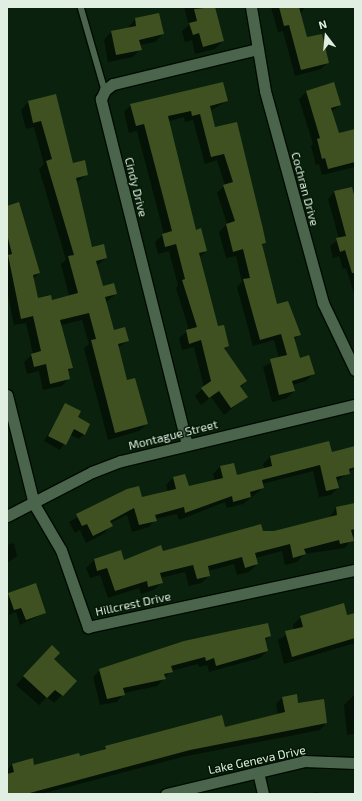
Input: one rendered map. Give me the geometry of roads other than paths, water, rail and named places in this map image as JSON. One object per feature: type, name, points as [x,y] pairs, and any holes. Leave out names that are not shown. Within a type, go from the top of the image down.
[{"type":"street","name":"Cochran Drive","points":[[251,7],[265,91],[323,302],[355,370]]},
{"type":"street","points":[[105,90],[258,49]]},
{"type":"street","name":"Cindy Drive","points":[[105,90],[101,99],[187,445]]},
{"type":"street","name":"Hillcrest Drive","points":[[7,395],[34,504],[61,550],[88,627],[355,570]]},
{"type":"street","name":"Montague Street","points":[[7,516],[34,504],[92,472],[187,445],[355,405]]},
{"type":"street","name":"Lake Geneva Drive","points":[[166,794],[304,761],[355,763]]},
{"type":"street","points":[[258,772],[263,794]]},
{"type":"lane","points":[[81,7],[97,74],[105,90]]}]
